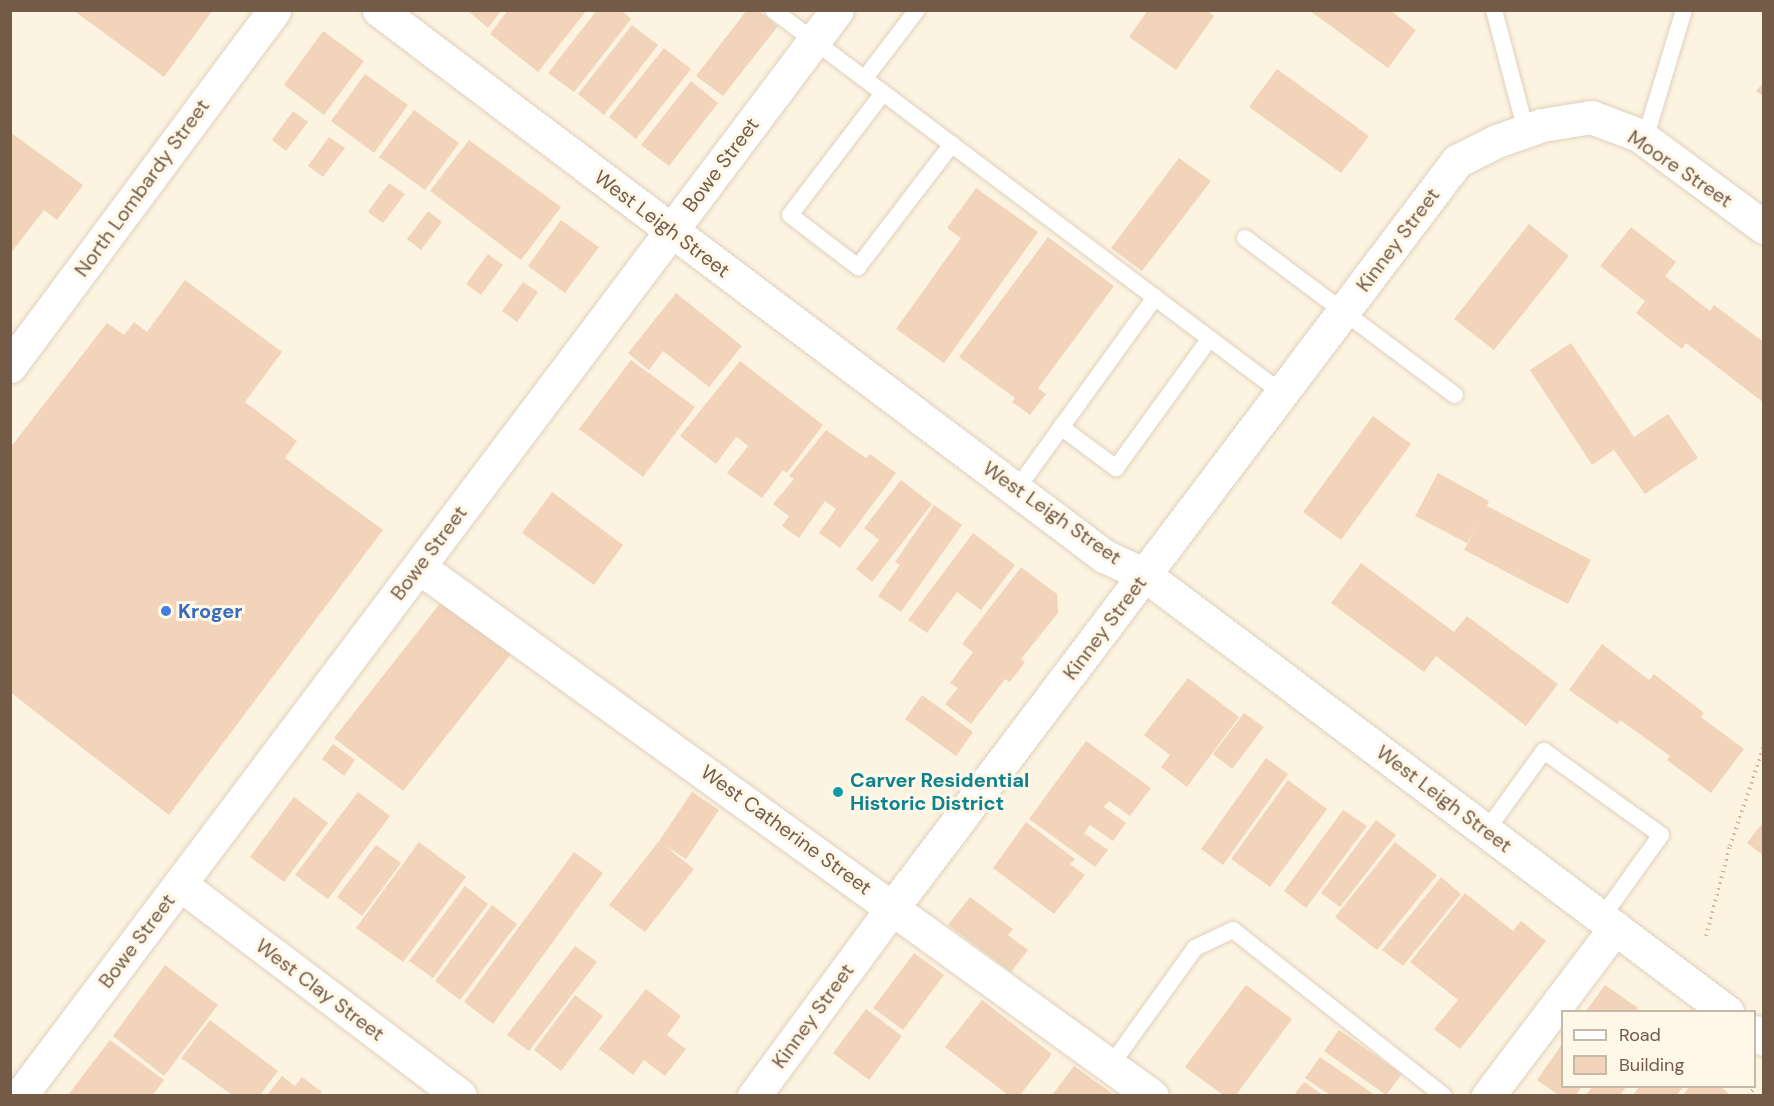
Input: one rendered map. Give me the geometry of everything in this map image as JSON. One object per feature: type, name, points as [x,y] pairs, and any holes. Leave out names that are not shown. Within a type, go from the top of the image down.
[{"type":"street","name":"North Lombardy Street","points":[[10,366],[274,10]]},
{"type":"street","name":"West Leigh Street","points":[[380,10],[1104,556],[1145,575],[1726,1010]]},
{"type":"street","name":"Bowe Street","points":[[21,1095],[837,10]]},
{"type":"street","name":"Moore Street","points":[[1457,161],[1542,125],[1591,117],[1645,139],[1764,227]]},
{"type":"street","name":"Kinney Street","points":[[754,1095],[893,907],[1457,161]]},
{"type":"street","name":"West Catherine Street","points":[[419,567],[1152,1095]]},
{"type":"street","name":"West Clay Street","points":[[180,884],[460,1095]]},
{"type":"street","points":[[1488,1095],[1608,922]]},
{"type":"lane","points":[[774,10],[1282,393]]},
{"type":"lane","points":[[865,78],[917,10]]},
{"type":"lane","points":[[1494,10],[1526,131]]},
{"type":"lane","points":[[1645,139],[1684,10]]},
{"type":"lane","points":[[883,93],[790,215],[858,267],[952,144]]},
{"type":"lane","points":[[1245,238],[1455,395]]},
{"type":"lane","points":[[1016,490],[1155,297]]},
{"type":"lane","points":[[1061,428],[1116,468],[1210,338]]},
{"type":"lane","points":[[1486,831],[1544,751],[1661,835],[1608,922]]},
{"type":"lane","points":[[1111,1065],[1195,948],[1233,930],[1444,1095]]},
{"type":"path","points":[[1706,936],[1730,846],[1764,746]]},
{"type":"building","points":[[73,10],[213,10],[164,77]]},
{"type":"building","points":[[467,10],[502,10],[488,28]]},
{"type":"building","points":[[508,10],[587,10],[538,72],[490,34]]},
{"type":"building","points":[[597,10],[621,10],[631,19],[574,92],[548,73]]},
{"type":"building","points":[[747,10],[758,10],[778,26],[723,96],[696,76]]},
{"type":"building","points":[[1148,10],[1207,10],[1214,16],[1176,70],[1129,37]]},
{"type":"building","points":[[1309,10],[1390,10],[1416,30],[1388,68]]},
{"type":"building","points":[[632,25],[658,45],[604,115],[578,94]]},
{"type":"building","points":[[323,31],[364,61],[324,115],[284,85]]},
{"type":"building","points":[[664,48],[691,69],[636,139],[609,117]]},
{"type":"building","points":[[1277,69],[1369,136],[1341,173],[1249,107]]},
{"type":"building","points":[[365,74],[408,105],[374,153],[331,121]]},
{"type":"building","points":[[691,81],[718,103],[669,166],[641,145]]},
{"type":"building","points":[[1764,82],[1764,97],[1756,91]]},
{"type":"building","points":[[414,110],[459,143],[425,190],[379,157]]},
{"type":"building","points":[[293,111],[308,122],[286,151],[272,140]]},
{"type":"building","points":[[10,132],[83,185],[57,220],[44,210],[10,254]]},
{"type":"building","points":[[329,137],[345,148],[323,177],[308,166]]},
{"type":"building","points":[[469,140],[561,207],[521,260],[430,191]]},
{"type":"building","points":[[1179,158],[1211,181],[1142,271],[1111,248]]},
{"type":"building","points":[[389,183],[405,194],[383,223],[368,212]]},
{"type":"building","points":[[976,188],[1038,232],[944,363],[896,329],[961,238],[947,228]]},
{"type":"building","points":[[428,211],[442,222],[421,250],[407,239]]},
{"type":"building","points":[[561,220],[599,247],[565,293],[528,266]]},
{"type":"building","points":[[1529,224],[1569,256],[1494,350],[1454,319]]},
{"type":"building","points":[[1631,227],[1676,262],[1665,276],[1710,311],[1714,305],[1764,342],[1764,403],[1686,343],[1682,349],[1636,313],[1645,301],[1600,266]]},
{"type":"building","points":[[1048,237],[1114,286],[1038,388],[1046,394],[1030,415],[1012,402],[1015,398],[959,357]]},
{"type":"building","points":[[488,254],[503,265],[481,295],[466,284]]},
{"type":"building","name":"Kroger","points":[[185,280],[282,352],[245,402],[297,441],[285,458],[383,530],[169,815],[10,692],[10,448],[107,323],[124,335],[134,322],[147,332]]},
{"type":"building","points":[[523,282],[538,292],[517,322],[502,311]]},
{"type":"building","points":[[676,293],[742,346],[709,387],[663,351],[649,370],[628,353]]},
{"type":"building","points":[[1571,343],[1634,437],[1668,414],[1698,458],[1645,494],[1614,450],[1592,465],[1530,370]]},
{"type":"building","points":[[631,360],[695,407],[643,477],[579,429]]},
{"type":"building","points":[[740,361],[823,425],[787,473],[783,470],[762,498],[727,473],[748,446],[742,441],[736,437],[716,464],[680,436]]},
{"type":"building","points":[[1373,416],[1411,444],[1341,540],[1303,512]]},
{"type":"building","points":[[826,430],[866,458],[870,454],[896,473],[840,548],[819,533],[836,509],[825,501],[799,538],[782,526],[789,516],[773,504],[794,479],[789,476]]},
{"type":"building","points":[[1438,473],[1489,501],[1487,506],[1591,560],[1568,604],[1464,550],[1481,518],[1467,543],[1415,516]]},
{"type":"building","points":[[901,480],[932,504],[872,582],[856,569],[879,540],[864,528]]},
{"type":"building","points":[[552,492],[623,545],[594,585],[522,533]]},
{"type":"building","points":[[934,505],[962,525],[901,612],[878,596],[900,565],[895,562]]},
{"type":"building","points":[[973,533],[1015,565],[981,610],[957,592],[927,633],[908,620]]},
{"type":"building","points":[[1361,563],[1454,632],[1467,616],[1558,684],[1526,726],[1436,656],[1424,672],[1331,603]]},
{"type":"building","points":[[1021,567],[1057,594],[1058,613],[1021,659],[1025,662],[1010,682],[1005,679],[971,724],[945,704],[958,688],[950,683],[973,652],[962,644]]},
{"type":"building","points":[[449,592],[518,645],[403,791],[334,738]]},
{"type":"building","points":[[1602,644],[1649,680],[1654,674],[1704,713],[1701,717],[1744,749],[1711,793],[1667,760],[1670,756],[1620,720],[1617,724],[1569,690]]},
{"type":"building","points":[[1188,678],[1239,717],[1187,787],[1161,767],[1170,755],[1144,735]]},
{"type":"building","points":[[922,695],[973,732],[956,756],[905,719]]},
{"type":"building","points":[[1244,713],[1264,727],[1232,769],[1213,754]]},
{"type":"building","points":[[1086,741],[1151,788],[1130,816],[1109,801],[1104,807],[1126,823],[1113,841],[1090,825],[1084,833],[1108,850],[1095,867],[1029,819]]},
{"type":"building","points":[[333,744],[355,760],[344,776],[322,759]]},
{"type":"building","points":[[1266,758],[1288,774],[1223,865],[1201,849]]},
{"type":"building","points":[[1288,780],[1327,809],[1270,887],[1231,859]]},
{"type":"building","points":[[358,792],[390,816],[328,899],[295,875]]},
{"type":"building","points":[[692,792],[719,810],[686,859],[664,845],[694,869],[645,932],[609,905],[659,841]]},
{"type":"building","points":[[294,797],[328,823],[284,882],[250,857]]},
{"type":"building","points":[[1343,810],[1367,826],[1306,908],[1284,891]]},
{"type":"building","points":[[1376,820],[1396,835],[1340,907],[1321,893]]},
{"type":"building","points":[[1764,821],[1764,856],[1747,843]]},
{"type":"building","points":[[1026,822],[1075,859],[1070,864],[1085,875],[1054,914],[993,868]]},
{"type":"building","points":[[419,842],[466,877],[403,962],[356,928]]},
{"type":"building","points":[[1395,842],[1437,875],[1377,950],[1335,917]]},
{"type":"building","points":[[376,845],[401,863],[362,916],[337,897]]},
{"type":"building","points":[[574,852],[603,873],[493,1024],[464,1002]]},
{"type":"building","points":[[1441,877],[1461,894],[1403,966],[1382,950]]},
{"type":"building","points":[[465,886],[488,904],[433,978],[409,961]]},
{"type":"building","points":[[1465,893],[1513,931],[1521,921],[1546,941],[1460,1049],[1434,1029],[1458,1000],[1410,962]]},
{"type":"building","points":[[970,897],[1013,929],[1008,935],[1028,950],[1011,972],[948,925]]},
{"type":"building","points":[[492,905],[517,924],[460,1000],[435,981]]},
{"type":"building","points":[[575,946],[597,962],[529,1051],[507,1035]]},
{"type":"building","points":[[914,953],[944,975],[903,1030],[873,1008]]},
{"type":"building","points":[[165,965],[218,1005],[164,1076],[113,1036]]},
{"type":"building","points":[[1246,985],[1292,1019],[1236,1095],[1223,1095],[1185,1067]]},
{"type":"building","points":[[1605,985],[1638,1008],[1637,1010],[1587,1010]]},
{"type":"building","points":[[646,989],[681,1016],[667,1035],[686,1049],[665,1076],[644,1060],[633,1075],[599,1049]]},
{"type":"building","points":[[575,995],[603,1016],[561,1071],[534,1050]]},
{"type":"building","points":[[982,1000],[1052,1054],[1020,1095],[1008,1095],[945,1047]]},
{"type":"building","points":[[866,1009],[902,1036],[869,1080],[833,1053]]},
{"type":"building","points":[[210,1020],[278,1071],[260,1095],[232,1095],[181,1058]]},
{"type":"building","points":[[1339,1030],[1402,1074],[1386,1095],[1324,1051]]},
{"type":"building","points":[[110,1040],[164,1080],[153,1095],[68,1095]]},
{"type":"building","points":[[1561,1045],[1561,1088],[1581,1088],[1576,1095],[1558,1095],[1537,1080]]},
{"type":"building","points":[[1320,1057],[1375,1095],[1330,1095],[1305,1078]]},
{"type":"building","points":[[1074,1066],[1114,1095],[1052,1095]]},
{"type":"building","points":[[282,1076],[295,1086],[302,1077],[322,1092],[319,1095],[267,1095]]},
{"type":"building","points":[[1304,1082],[1323,1095],[1294,1095]]},
{"type":"building","points":[[1591,1088],[1625,1088],[1620,1095],[1586,1095]]},
{"type":"building","points":[[1638,1088],[1682,1088],[1677,1095],[1633,1095]]},
{"type":"building","points":[[1688,1088],[1722,1088],[1728,1093],[1726,1095],[1683,1095]]},
{"type":"place","name":"Kroger","points":[[166,611]]},
{"type":"place","name":"Carver Residential Historic District","points":[[838,792]]}]
